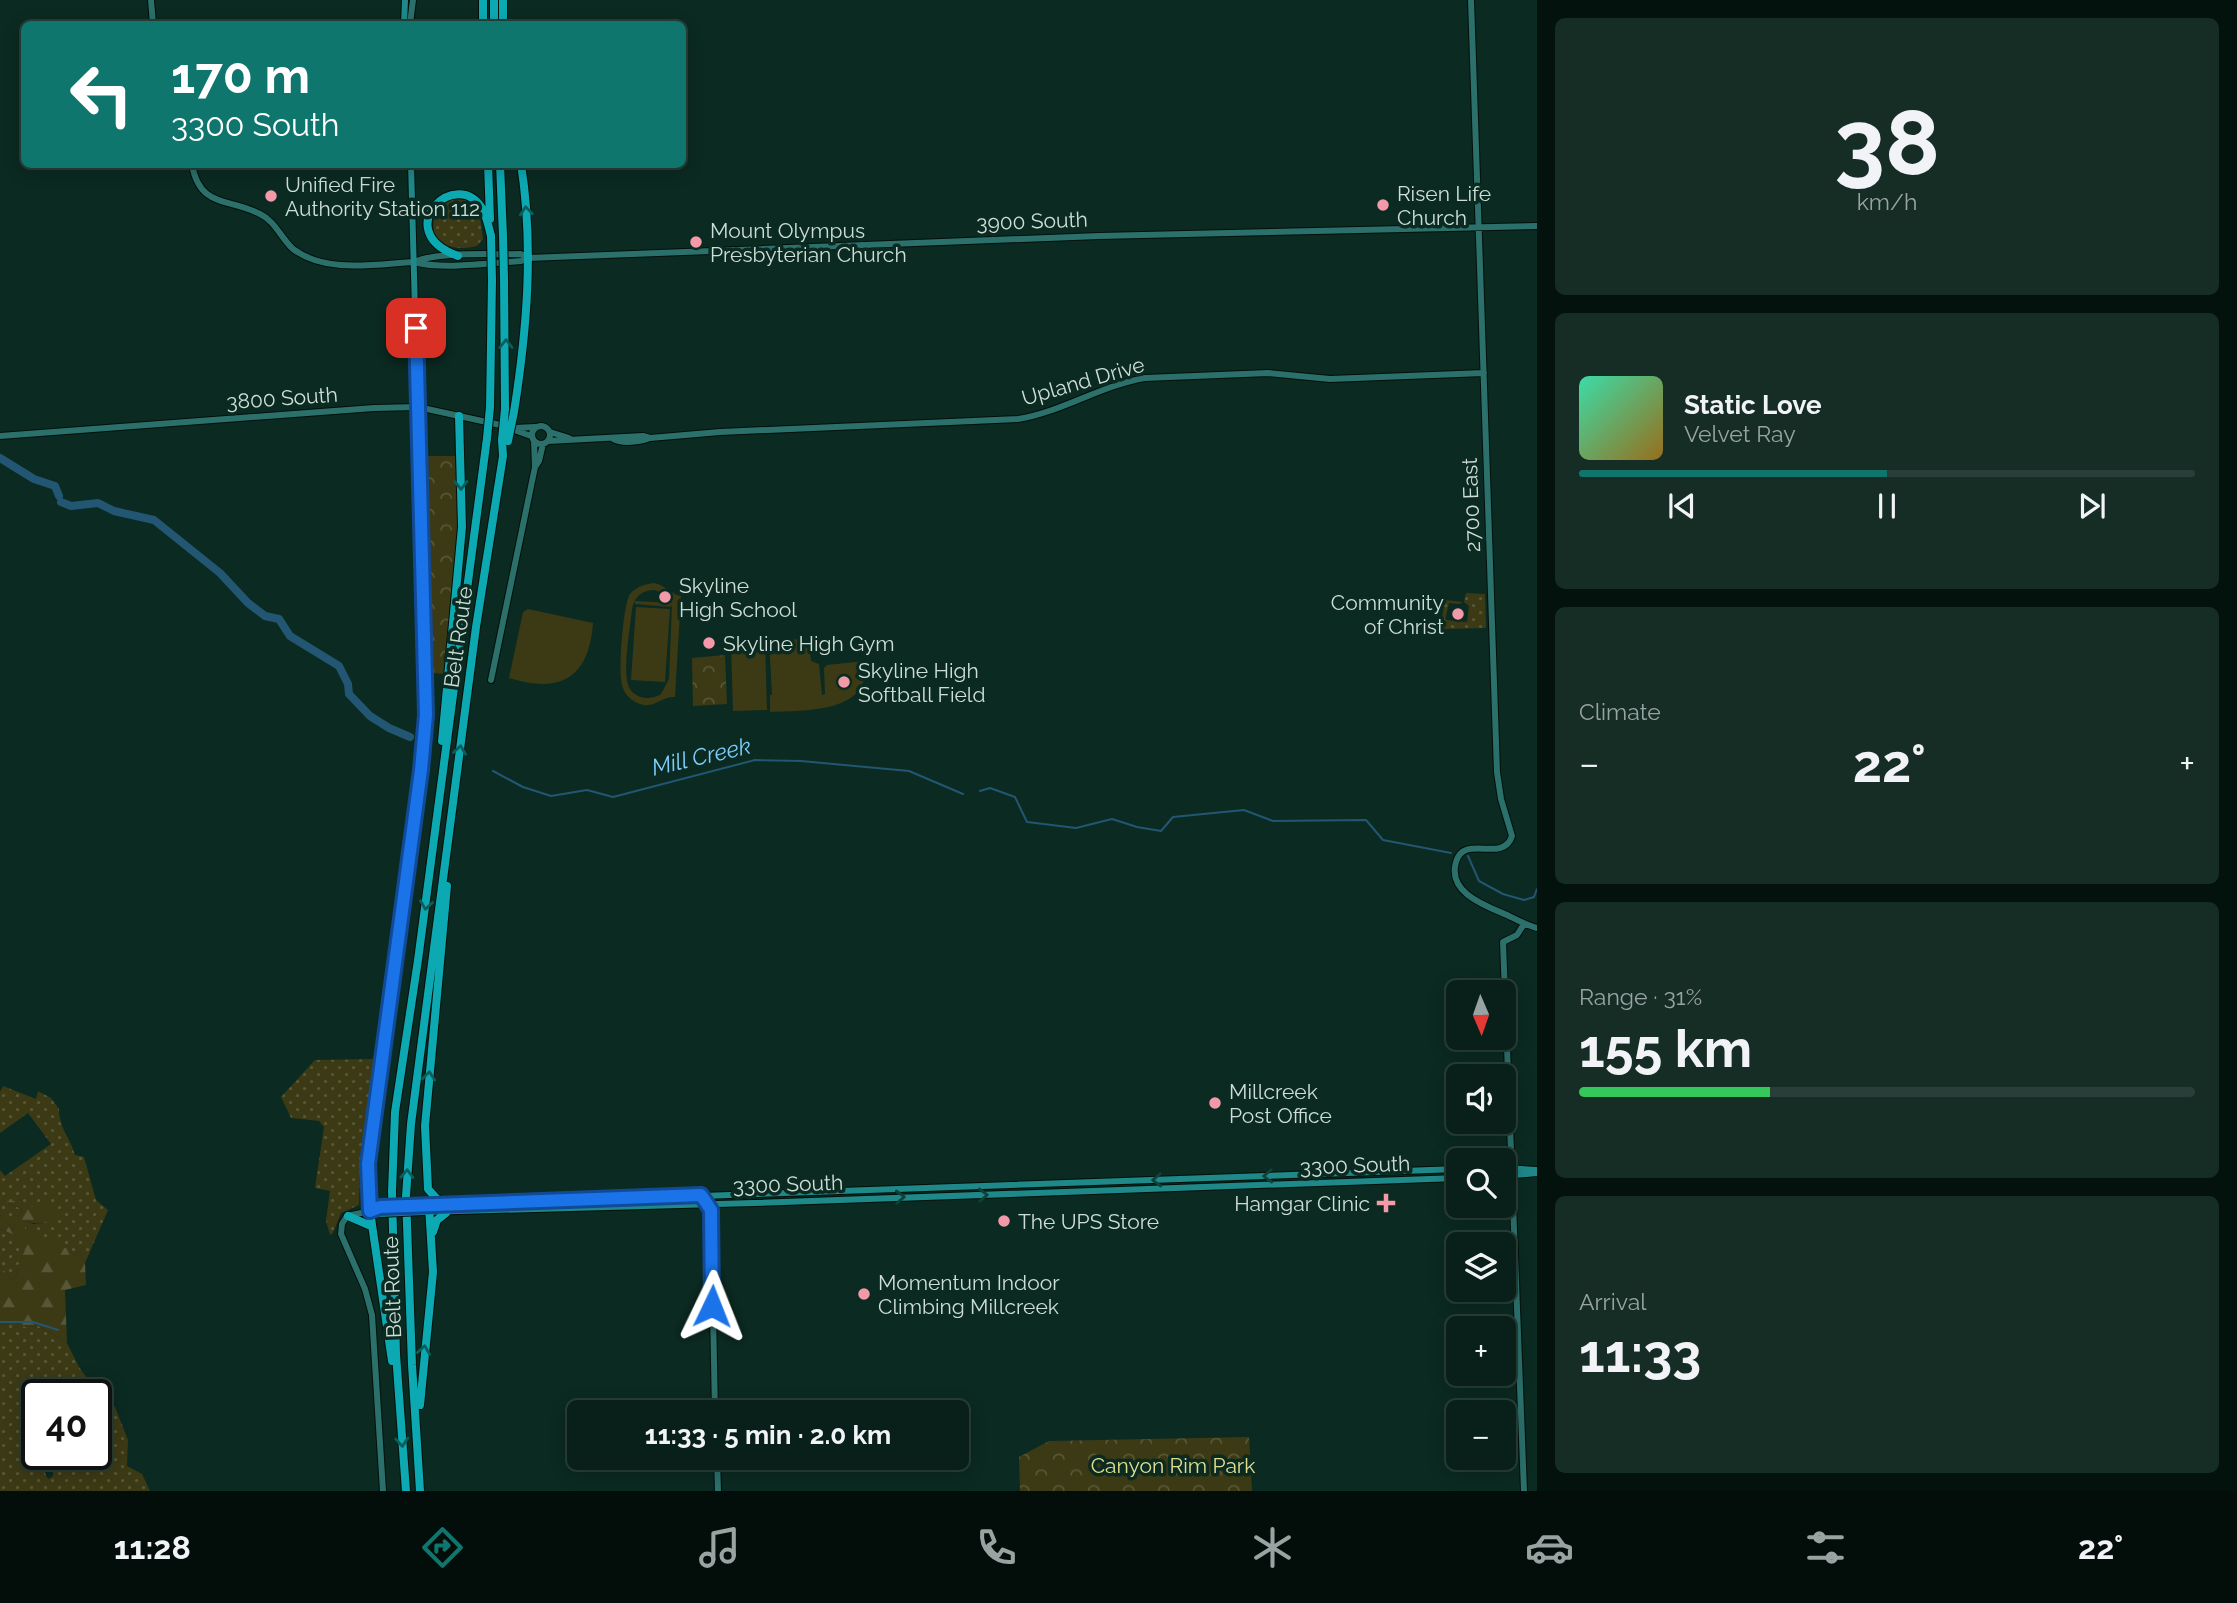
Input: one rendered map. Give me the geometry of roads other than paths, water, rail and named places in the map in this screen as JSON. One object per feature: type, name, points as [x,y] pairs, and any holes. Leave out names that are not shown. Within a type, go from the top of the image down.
[{"type":"highway","points":[[483,0],[483,21]]},
{"type":"highway","points":[[494,0],[494,21]]},
{"type":"highway","points":[[503,0],[503,21]]},
{"type":"highway","name":"Belt Route","points":[[407,1491],[397,1374],[392,1191],[395,1112],[435,837],[487,438],[492,280],[488,168]]},
{"type":"highway","name":"Belt Route","points":[[420,1491],[412,1365],[407,1168],[476,627],[509,410],[500,168]]},
{"type":"highway","points":[[509,410],[526,320],[528,224],[521,168]]},
{"type":"highway","points":[[458,256],[443,250],[434,242],[427,228],[431,210],[443,198],[460,195],[478,203],[484,212],[491,236]]},
{"type":"highway","points":[[435,837],[461,527],[459,416]]},
{"type":"highway","points":[[418,1443],[421,1376],[432,1282],[433,1227],[448,1209],[428,1189],[425,1126],[446,907],[451,818]]},
{"type":"highway","points":[[425,1209],[432,1242]]},
{"type":"highway","points":[[370,1211],[392,1360],[397,1374]]},
{"type":"highway","points":[[348,1216],[371,1226]]},
{"type":"main road","points":[[404,21],[405,0]]},
{"type":"main road","points":[[370,1211],[368,1164],[425,736],[426,671],[411,168]]},
{"type":"main road","points":[[1516,1168],[1537,1171]]},
{"type":"main road","name":"3300 South","points":[[448,1209],[701,1195],[1446,1169]]},
{"type":"main road","points":[[1516,1175],[1537,1171]]},
{"type":"main road","name":"3300 South","points":[[370,1211],[709,1205],[1446,1178]]},
{"type":"street","points":[[151,0],[153,21]]},
{"type":"street","points":[[410,21],[413,0]]},
{"type":"street","name":"2700 East","points":[[1471,0],[1497,772],[1501,799],[1512,836],[1509,844],[1501,849],[1468,848],[1455,863],[1458,882],[1469,897],[1537,928]]},
{"type":"street","points":[[193,168],[198,185],[207,195],[265,216],[286,242],[306,257],[342,265],[414,262]]},
{"type":"street","name":"3900 South","points":[[414,262],[425,265],[521,261],[528,258],[1023,238],[1537,226]]},
{"type":"street","name":"3900 South","points":[[414,262],[425,257],[521,254],[528,258]]},
{"type":"street","name":"Upland Drive","points":[[612,439],[620,442],[643,441],[650,438],[720,432],[1018,419],[1145,378],[1268,373],[1330,379],[1484,373]]},
{"type":"street","points":[[418,407],[514,428],[535,427],[535,467]]},
{"type":"street","name":"3800 South","points":[[0,436],[373,408],[418,407]]},
{"type":"street","name":"Upland Drive","points":[[535,427],[544,426],[550,432],[569,438]]},
{"type":"street","points":[[514,428],[533,439],[545,442]]},
{"type":"street","points":[[491,680],[535,467],[550,432]]},
{"type":"street","name":"Upland Drive","points":[[545,442],[569,438],[650,438]]},
{"type":"street","points":[[1511,1148],[1503,942],[1517,935],[1524,924]]},
{"type":"street","points":[[701,1195],[711,1210],[715,1400]]},
{"type":"street","points":[[370,1211],[348,1216],[342,1224],[341,1234],[365,1289],[372,1315],[383,1491]]},
{"type":"street","points":[[1514,1218],[1524,1491]]},
{"type":"street","points":[[717,1470],[718,1491]]},
{"type":"waterway","name":"Mill Creek","points":[[0,458],[34,479],[55,486],[59,496]]},
{"type":"waterway","name":"Mill Creek","points":[[61,502],[71,506],[98,503],[114,511],[154,520],[220,573],[248,603],[265,616],[279,619],[290,636],[339,666],[348,684],[349,694],[370,716],[410,737]]},
{"type":"waterway","name":"Mill Creek","points":[[493,771],[523,787],[551,796],[587,790],[613,797],[755,760],[801,761],[909,771],[963,794]]},
{"type":"waterway","name":"Mill Creek","points":[[980,791],[990,788],[1015,797],[1027,822],[1076,828],[1112,819],[1161,831],[1173,817],[1244,810],[1273,821],[1366,820],[1383,840],[1451,853]]},
{"type":"waterway","name":"Mill Creek","points":[[1468,856],[1479,881],[1503,894],[1524,900],[1534,897],[1537,889]]},
{"type":"waterway","points":[[0,1322],[33,1322],[58,1330]]},
{"type":"place","name":"Unified Fire Authority Station 112","points":[[271,196]]},
{"type":"place","name":"Risen Life Church","points":[[1383,205]]},
{"type":"place","name":"Mount Olympus Presbyterian Church","points":[[696,242]]},
{"type":"place","name":"Skyline High School","points":[[665,597]]},
{"type":"place","name":"Community of Christ","points":[[1458,614]]},
{"type":"place","name":"Skyline High Gym","points":[[709,643]]},
{"type":"place","name":"Skyline High Softball Field","points":[[844,682]]},
{"type":"place","name":"Millcreek Post Office","points":[[1215,1103]]},
{"type":"place","name":"Hamgar Clinic","points":[[1386,1203]]},
{"type":"place","name":"The UPS Store","points":[[1004,1221]]},
{"type":"place","name":"Momentum Indoor Climbing Millcreek","points":[[864,1294]]},
{"type":"park label","name":"Canyon Rim Park","points":[[1173,1465]]}]
